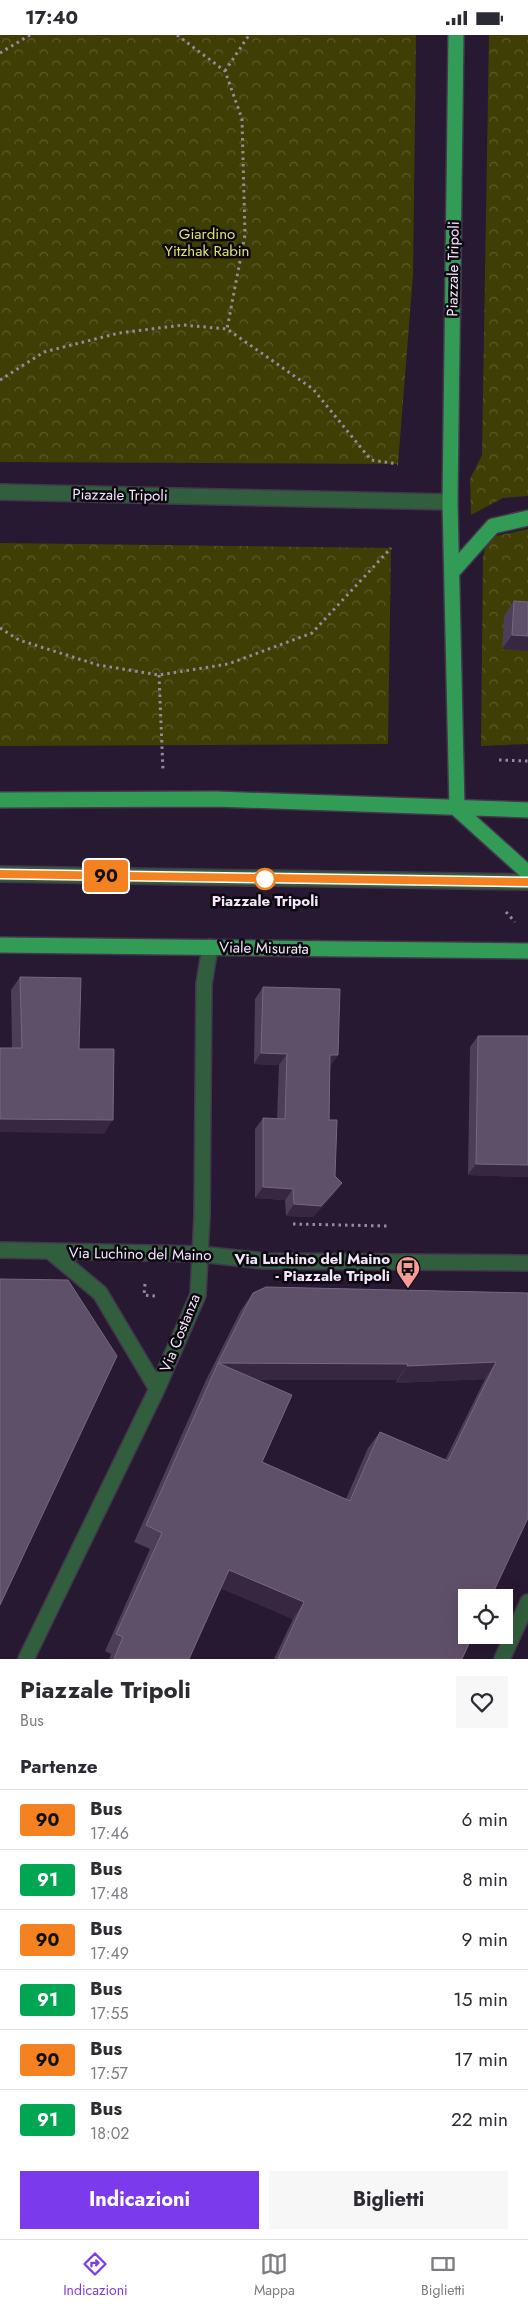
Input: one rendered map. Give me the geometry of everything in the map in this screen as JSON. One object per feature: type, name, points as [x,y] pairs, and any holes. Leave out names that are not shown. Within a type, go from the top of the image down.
[{"type":"main road","name":"Piazzale Tripoli","points":[[456,35],[450,502],[457,809]]},
{"type":"main road","points":[[452,572],[493,526],[528,518]]},
{"type":"main road","points":[[0,800],[216,799],[457,809],[528,810]]},
{"type":"main road","points":[[457,809],[528,873]]},
{"type":"main road","name":"Viale Misurata","points":[[0,945],[528,951]]},
{"type":"street","name":"Piazzale Tripoli","points":[[0,492],[450,502]]},
{"type":"street","points":[[0,874],[528,881]]},
{"type":"street","name":"Via Costanza","points":[[26,1659],[157,1389],[198,1295],[204,985],[210,947]]},
{"type":"street","name":"Via Luchino del Maino","points":[[0,1250],[200,1253],[264,1261],[528,1263]]},
{"type":"street","name":"Via Luchino del Maino","points":[[51,1252],[100,1293],[157,1389]]},
{"type":"street","points":[[502,1659],[528,1602]]},
{"type":"path","points":[[0,53],[30,35]]},
{"type":"path","points":[[177,35],[225,71],[242,119],[245,235],[227,329]]},
{"type":"path","points":[[225,71],[249,35]]},
{"type":"path","points":[[0,380],[44,352],[119,333],[183,325],[227,329],[313,389],[371,460],[398,464]]},
{"type":"path","points":[[0,628],[20,640],[98,665],[159,675],[228,664],[312,633],[391,548]]},
{"type":"path","points":[[159,675],[164,800]]},
{"type":"path","points":[[499,760],[528,761]]},
{"type":"path","points":[[500,905],[516,924]]},
{"type":"path","points":[[293,1224],[388,1226]]},
{"type":"path","points":[[145,1284],[144,1295],[155,1295]]},
{"type":"green space","name":"Giardino Yitzhak Rabin","points":[[0,35],[416,35],[413,275],[398,464],[0,462]]},
{"type":"green space","points":[[489,35],[528,35],[528,496],[503,498],[471,515],[470,479],[482,455]]},
{"type":"green space","points":[[528,529],[528,744],[481,746],[483,557],[486,544],[496,536]]},
{"type":"green space","points":[[0,543],[391,548],[388,744],[0,746]]},
{"type":"building","points":[[514,601],[528,602],[528,636],[512,635]]},
{"type":"building","points":[[20,977],[81,978],[79,1049],[114,1049],[113,1120],[0,1119],[0,1048],[22,1048]]},
{"type":"building","points":[[263,987],[340,989],[338,1055],[330,1055],[329,1120],[337,1120],[335,1176],[342,1183],[321,1206],[294,1204],[293,1189],[263,1187],[263,1118],[285,1119],[287,1054],[261,1053]]},
{"type":"building","points":[[478,1036],[528,1036],[528,1165],[476,1164]]},
{"type":"building","points":[[0,1279],[68,1280],[117,1356],[0,1605]]},
{"type":"building","points":[[266,1287],[528,1293],[528,1518],[495,1589],[458,1589],[458,1644],[469,1644],[462,1659],[278,1659],[304,1602],[229,1570],[189,1659],[114,1659],[123,1637],[116,1634],[162,1533],[146,1525],[218,1363],[253,1293]],"holes":[[[496,1362],[448,1461],[380,1432],[350,1501],[262,1462],[292,1395],[218,1363],[408,1364],[407,1366]]]},
{"type":"bus line","name":"90","points":[[0,874],[528,882]]},
{"type":"place","name":"Piazzale Tripoli","points":[[265,879]]},
{"type":"place","name":"Via Luchino del Maino - Piazzale Tripoli","points":[[408,1289]]}]
